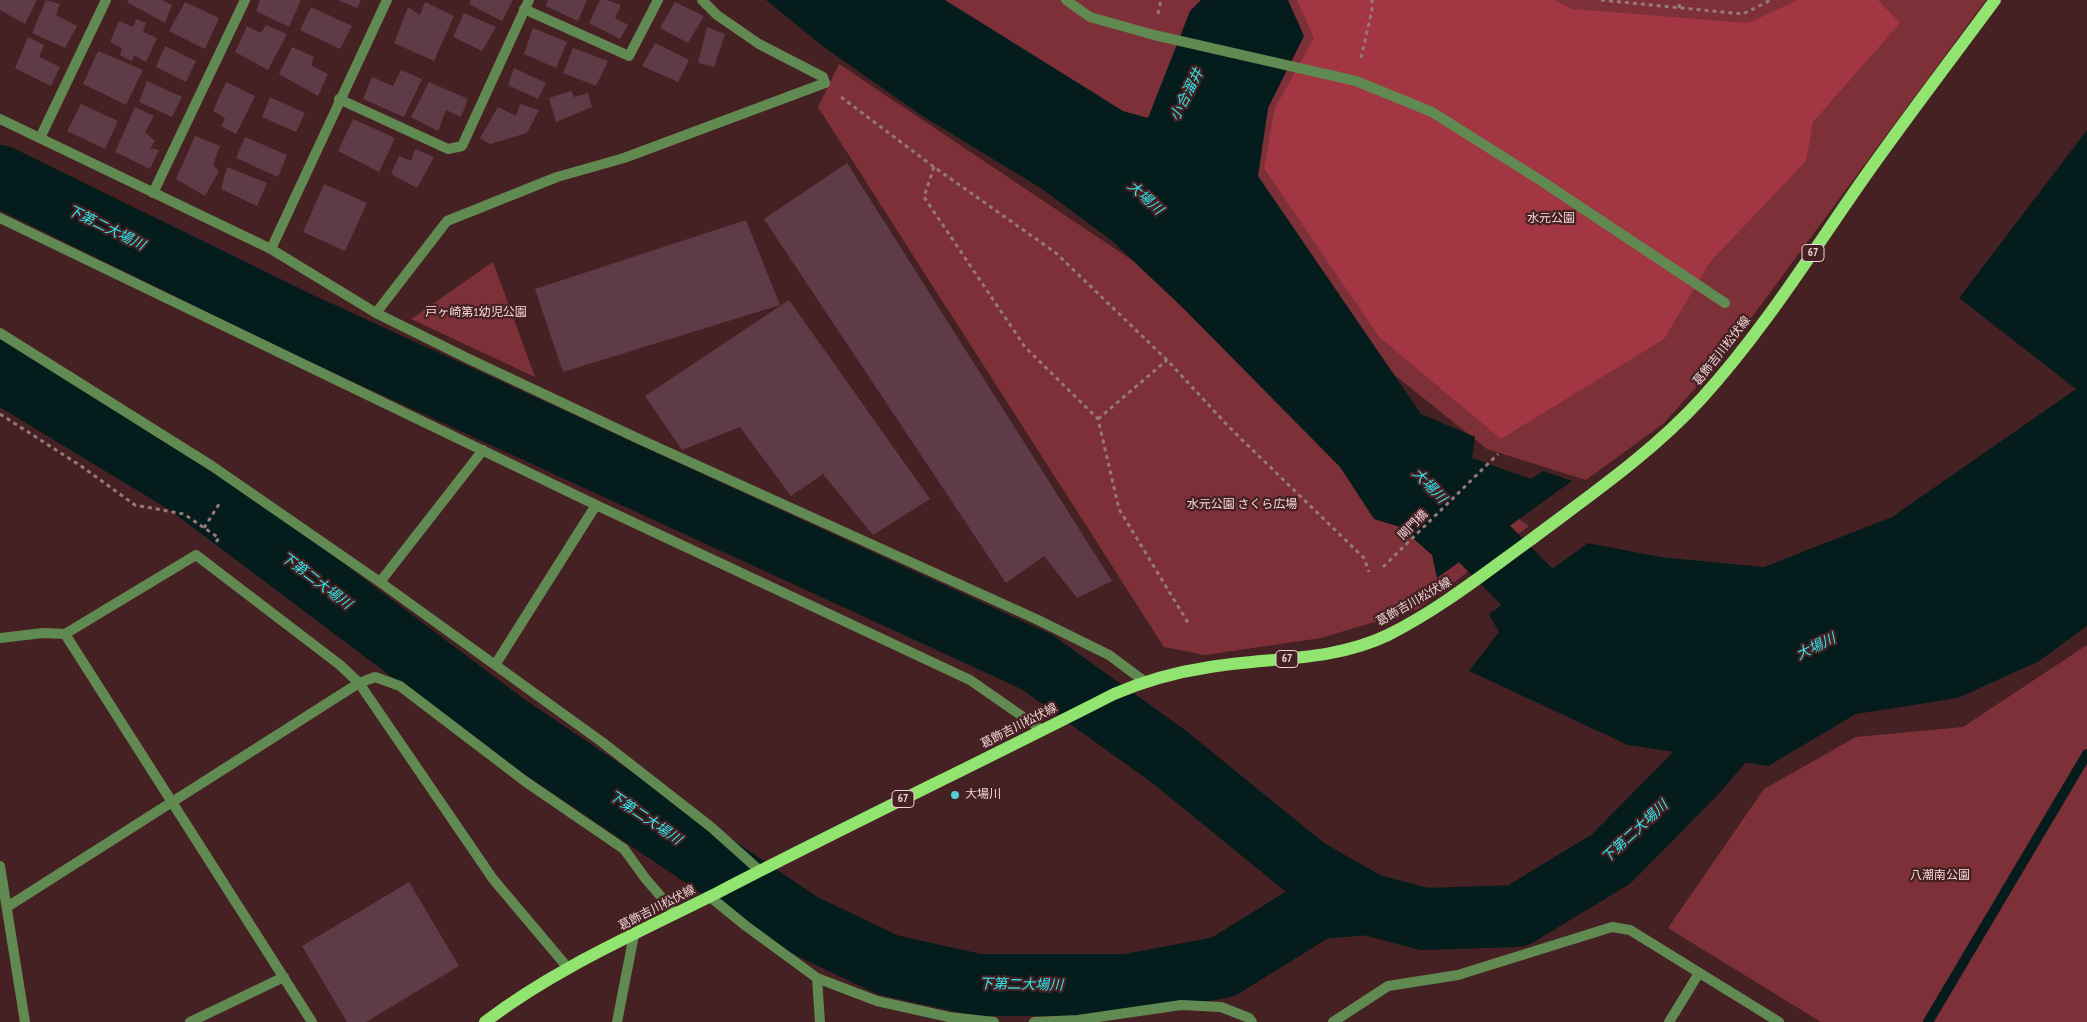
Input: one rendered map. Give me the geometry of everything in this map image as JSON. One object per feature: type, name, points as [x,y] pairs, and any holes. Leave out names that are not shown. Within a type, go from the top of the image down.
[{"type":"main road","name":"葛飾吉川松伏線","points":[[485,1022],[499,1011],[568,968],[759,870],[1114,694],[1144,681],[1210,666],[1330,654],[1386,636],[1452,598],[1606,484],[1650,447],[1701,399],[1746,344],[1995,0]]},
{"type":"street","points":[[40,138],[106,0]]},
{"type":"street","points":[[152,193],[245,0]]},
{"type":"street","points":[[271,249],[339,99],[387,0]]},
{"type":"street","points":[[339,99],[448,149],[462,146],[527,5],[629,56],[658,0]]},
{"type":"street","points":[[376,313],[447,221],[557,177],[624,158],[826,84],[822,77],[759,44],[717,14],[702,0]]},
{"type":"street","points":[[1066,0],[1090,17],[1154,35],[1356,81],[1432,112],[1543,182],[1725,303]]},
{"type":"street","points":[[0,119],[271,249],[376,313],[639,439],[1044,623],[1109,655],[1144,681]]},
{"type":"street","points":[[0,218],[596,505],[970,680],[1045,729]]},
{"type":"street","points":[[0,333],[212,466],[380,582],[610,748],[712,827],[759,870]]},
{"type":"street","points":[[380,582],[483,450]]},
{"type":"street","points":[[494,665],[596,505]]},
{"type":"street","points":[[0,638],[44,633],[65,634],[196,555],[340,665],[358,683],[493,879],[568,968]]},
{"type":"street","points":[[65,634],[312,1022]]},
{"type":"street","points":[[7,907],[358,683],[375,677],[400,686],[526,782],[624,849],[675,914]]},
{"type":"street","points":[[0,866],[26,1022]]},
{"type":"street","points":[[714,894],[746,926],[817,978],[877,1000],[949,1019],[994,1022]]},
{"type":"street","points":[[1333,1022],[1388,986],[1458,975],[1612,927],[1630,930],[1779,1022]]},
{"type":"street","points":[[617,1022],[634,935]]},
{"type":"street","points":[[1668,1022],[1699,973]]},
{"type":"street","points":[[190,1022],[284,977]]},
{"type":"street","points":[[817,978],[820,1022]]},
{"type":"street","points":[[1034,1022],[1078,1021],[1182,1005],[1221,1007],[1249,1018],[1252,1022]]},
{"type":"path","points":[[1356,81],[1372,10],[1372,0]]},
{"type":"path","points":[[1601,0],[1743,14],[1771,0]]},
{"type":"path","points":[[1679,8],[1680,0]]},
{"type":"path","points":[[826,84],[835,93],[934,167],[1056,253],[1167,360],[1230,428],[1364,558],[1369,572]]},
{"type":"path","points":[[934,167],[924,197],[1025,347],[1098,420],[1119,509],[1190,626]]},
{"type":"path","points":[[1098,420],[1167,360]]},
{"type":"path","points":[[0,414],[81,466],[135,505],[184,514],[219,538],[202,559]]},
{"type":"path","name":"閘門橋","points":[[1383,567],[1498,454]]},
{"type":"path","points":[[204,528],[226,494]]},
{"type":"green space","name":"水元公園","points":[[926,0],[1986,0],[1718,363],[1663,424],[1586,480],[1487,449]]},
{"type":"green space","name":"水元公園","points":[[1297,0],[1554,0],[1573,9],[1748,23],[1798,0],[1878,0],[1900,23],[1813,122],[1806,161],[1710,262],[1664,339],[1501,439],[1379,337],[1264,168],[1275,108],[1314,38]]},
{"type":"green space","name":"水元公園 さくら広場","points":[[839,64],[1529,526],[1418,609],[1321,638],[1205,655],[1164,647],[818,107]]},
{"type":"green space","name":"戸ヶ崎第1幼児公園","points":[[493,262],[535,377],[411,319]]},
{"type":"green space","name":"八潮南公園","points":[[2087,645],[2087,1022],[1821,1022],[1668,928],[1764,789],[1856,737],[1963,727]]},
{"type":"water","name":"小合溜井","points":[[766,0],[945,0],[1123,111],[1148,118],[1190,11],[1201,0],[1288,0],[1304,36],[1268,108],[1258,176],[1421,414],[1475,437],[1472,458],[1531,479],[1543,471],[1572,481],[1437,578],[1432,555],[1400,527],[1374,519],[1340,467],[1183,308],[1111,240],[1042,189],[921,115],[825,48]]},
{"type":"water","points":[[2087,130],[2087,626],[2039,661],[1958,698],[1856,714],[1768,766],[1628,745],[1469,671],[1499,632],[1489,614],[1588,543],[1660,557],[1764,567],[1892,517],[2076,389],[1959,298]]},
{"type":"building","points":[[0,0],[37,0],[25,24],[0,10]]},
{"type":"building","points":[[46,0],[60,4],[56,15],[77,26],[65,48],[32,33]]},
{"type":"building","points":[[128,0],[162,0],[172,5],[165,23],[127,2]]},
{"type":"building","points":[[260,0],[301,0],[289,27],[256,11]]},
{"type":"building","points":[[338,0],[361,0],[357,8]]},
{"type":"building","points":[[471,0],[513,0],[502,21],[469,4]]},
{"type":"building","points":[[548,0],[587,0],[578,21],[546,6]]},
{"type":"building","points":[[600,0],[607,0],[621,5],[615,18],[628,25],[620,39],[589,23]]},
{"type":"building","points":[[185,2],[219,18],[205,49],[169,31]]},
{"type":"building","points":[[425,2],[454,16],[434,61],[394,43],[408,7],[420,15]]},
{"type":"building","points":[[675,2],[704,16],[688,43],[660,28]]},
{"type":"building","points":[[311,7],[352,26],[340,49],[300,30]]},
{"type":"building","points":[[464,13],[496,27],[482,51],[453,37]]},
{"type":"building","points":[[136,19],[146,23],[143,32],[157,38],[146,62],[134,55],[132,61],[120,55],[122,48],[110,42],[119,21],[133,27]]},
{"type":"building","points":[[266,25],[287,34],[268,70],[235,52],[247,26],[261,33]]},
{"type":"building","points":[[707,27],[725,34],[714,67],[698,63]]},
{"type":"building","points":[[533,28],[567,42],[556,68],[524,54]]},
{"type":"building","points":[[28,37],[44,45],[39,57],[60,67],[51,86],[15,68]]},
{"type":"building","points":[[655,43],[689,60],[678,82],[642,66]]},
{"type":"building","points":[[165,46],[196,61],[186,82],[156,67]]},
{"type":"building","points":[[292,47],[314,57],[311,65],[328,74],[318,96],[279,74]]},
{"type":"building","points":[[573,48],[608,61],[596,86],[563,73]]},
{"type":"building","points":[[98,51],[143,70],[126,105],[83,84]]},
{"type":"building","points":[[514,68],[546,83],[538,99],[508,85]]},
{"type":"building","points":[[401,70],[422,79],[404,117],[363,99],[372,77],[393,86]]},
{"type":"building","points":[[147,81],[182,97],[172,117],[139,102]]},
{"type":"building","points":[[226,82],[255,96],[236,134],[221,126],[225,118],[213,111]]},
{"type":"building","points":[[429,82],[468,99],[461,117],[446,110],[438,131],[411,117]]},
{"type":"building","points":[[571,91],[574,97],[588,93],[592,107],[556,122],[549,98]]},
{"type":"building","points":[[270,97],[305,113],[296,132],[262,117]]},
{"type":"building","points":[[81,104],[118,121],[105,149],[67,131]]},
{"type":"building","points":[[520,104],[539,110],[527,133],[490,144],[480,138],[498,107],[516,116]]},
{"type":"building","points":[[135,107],[154,116],[145,132],[155,141],[150,148],[159,150],[150,169],[115,152]]},
{"type":"building","points":[[353,119],[395,138],[379,172],[338,151]]},
{"type":"building","points":[[195,136],[220,146],[213,165],[219,171],[205,196],[176,179]]},
{"type":"building","points":[[245,137],[287,155],[278,177],[236,158]]},
{"type":"building","points":[[415,149],[434,157],[417,188],[391,174],[399,156],[411,161]]},
{"type":"building","points":[[847,163],[1112,581],[1077,598],[1044,556],[1006,583],[764,219]]},
{"type":"building","points":[[227,167],[267,183],[257,206],[221,189]]},
{"type":"building","points":[[324,184],[367,203],[345,251],[303,232]]},
{"type":"building","points":[[746,220],[780,305],[563,372],[535,289]]},
{"type":"building","points":[[789,300],[930,499],[873,535],[823,474],[791,496],[740,427],[682,450],[645,396]]},
{"type":"building","points":[[409,882],[459,966],[366,1022],[347,1022],[302,946]]},
{"type":"waterway","name":"下第二大場川","points":[[0,176],[304,325],[1037,662],[1168,756],[1307,869],[1368,904],[1424,919],[1517,916],[1611,859],[1694,775],[1765,693]]},
{"type":"waterway","name":"下第二大場川","points":[[0,371],[188,485],[507,725],[802,924],[888,965],[978,985],[1128,985],[1223,967],[1318,908],[1368,904]]},
{"type":"waterway","name":"大場川","points":[[1424,483],[1546,606],[1601,626]]},
{"type":"waterway","points":[[1928,1022],[2087,754]]},
{"type":"place","name":"大場川","points":[[955,795]]}]
